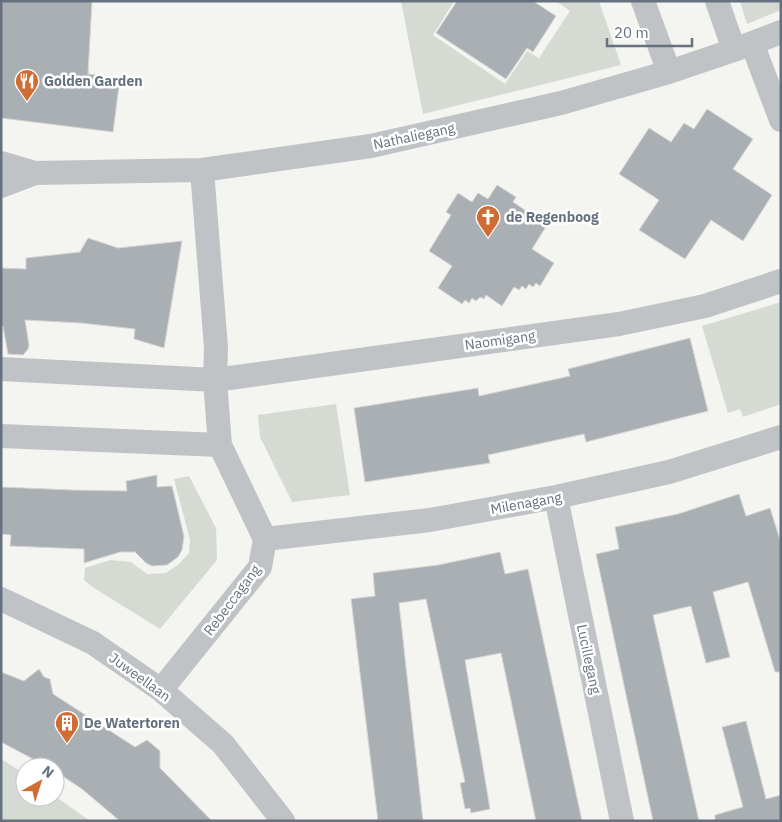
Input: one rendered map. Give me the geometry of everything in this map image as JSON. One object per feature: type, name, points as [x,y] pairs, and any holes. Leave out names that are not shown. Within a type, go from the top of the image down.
[{"type":"street","points":[[643,1],[669,72]]},
{"type":"street","points":[[716,1],[743,47],[781,120]]},
{"type":"street","name":"Nathaliegang","points":[[1,163],[35,173],[202,170],[371,146],[561,103],[669,72],[781,32]]},
{"type":"street","points":[[202,170],[216,348],[215,380],[220,445],[265,539]]},
{"type":"street","name":"Nathaliegang","points":[[1,186],[35,173]]},
{"type":"street","name":"Naomigang","points":[[215,380],[619,324],[705,306],[781,281]]},
{"type":"street","points":[[1,369],[215,380]]},
{"type":"street","points":[[1,436],[220,445]]},
{"type":"street","name":"Milenagang","points":[[265,539],[430,520],[556,497],[669,472],[781,437]]},
{"type":"street","name":"Lucillegang","points":[[556,497],[622,821]]},
{"type":"street","name":"Rebeccagang","points":[[161,690],[260,567],[265,539]]},
{"type":"street","name":"Juweellaan","points":[[6,603],[94,643],[161,690],[223,744],[283,821]]},
{"type":"shaded area","points":[[401,1],[450,1],[453,3],[433,35],[505,84],[527,51],[539,58],[570,11],[556,1],[599,1],[621,65],[423,114]]},
{"type":"shaded area","points":[[740,1],[781,1],[781,10],[747,24]]},
{"type":"shaded area","points":[[781,302],[781,404],[743,417],[740,409],[728,413],[702,326]]},
{"type":"shaded area","points":[[336,404],[350,495],[292,502],[260,437],[258,415]]},
{"type":"shaded area","points":[[189,476],[216,528],[217,560],[160,629],[91,586],[84,580],[85,568],[111,560],[131,562],[147,574],[166,573],[179,564],[189,553],[190,540],[174,479]]},
{"type":"shaded area","points":[[1,759],[15,768],[15,807],[65,807],[65,803],[90,821],[1,821]]},
{"type":"building","points":[[1,1],[92,1],[88,74],[120,78],[113,132],[1,118]]},
{"type":"building","points":[[457,1],[533,1],[556,16],[533,52],[527,48],[506,79],[436,33]]},
{"type":"building","points":[[707,109],[753,139],[733,169],[772,195],[743,241],[711,220],[685,259],[639,230],[659,200],[619,174],[649,128],[671,142],[684,123],[694,129]]},
{"type":"building","name":"de Regenboog","points":[[497,185],[516,197],[513,202],[547,225],[532,249],[554,263],[540,286],[536,283],[533,287],[529,284],[526,289],[522,286],[519,290],[514,287],[502,306],[486,295],[484,299],[480,297],[476,301],[472,298],[469,303],[465,300],[462,304],[438,288],[452,266],[429,251],[451,215],[446,212],[458,193],[472,202],[478,193],[488,199]]},
{"type":"building","points":[[88,238],[118,248],[182,241],[164,348],[134,339],[135,329],[81,323],[25,320],[28,349],[23,355],[8,354],[3,326],[1,326],[1,268],[26,269],[26,258],[80,252]]},
{"type":"building","points":[[690,338],[708,411],[586,442],[584,434],[488,455],[490,463],[365,482],[354,408],[478,388],[479,396],[570,376],[568,369]]},
{"type":"building","points":[[157,475],[157,487],[172,486],[184,536],[182,550],[178,557],[167,565],[152,566],[135,552],[120,552],[84,563],[84,549],[10,546],[11,535],[1,534],[1,487],[127,491],[126,481]]},
{"type":"building","points":[[739,494],[746,516],[770,508],[781,543],[781,672],[775,672],[748,582],[713,592],[730,657],[706,663],[691,606],[653,615],[699,821],[653,821],[596,554],[619,549],[615,527],[678,514]]},
{"type":"building","points":[[500,552],[505,574],[528,569],[582,821],[536,821],[501,653],[465,660],[490,809],[471,813],[470,808],[465,809],[460,783],[465,782],[426,599],[399,603],[423,821],[378,821],[351,599],[375,596],[373,573],[438,565]]},
{"type":"building","name":"De Watertoren","points":[[39,669],[44,677],[50,679],[53,694],[135,747],[147,740],[160,751],[160,768],[212,821],[120,821],[82,789],[65,778],[65,757],[29,757],[1,742],[1,672],[24,681]]},
{"type":"building","points":[[746,721],[766,799],[781,795],[781,821],[715,821],[715,815],[743,807],[722,727]]},
{"type":"place","name":"Golden Garden","points":[[27,102]]},
{"type":"place","name":"de Regenboog","points":[[488,238]]},
{"type":"place","name":"De Watertoren","points":[[67,744]]}]
